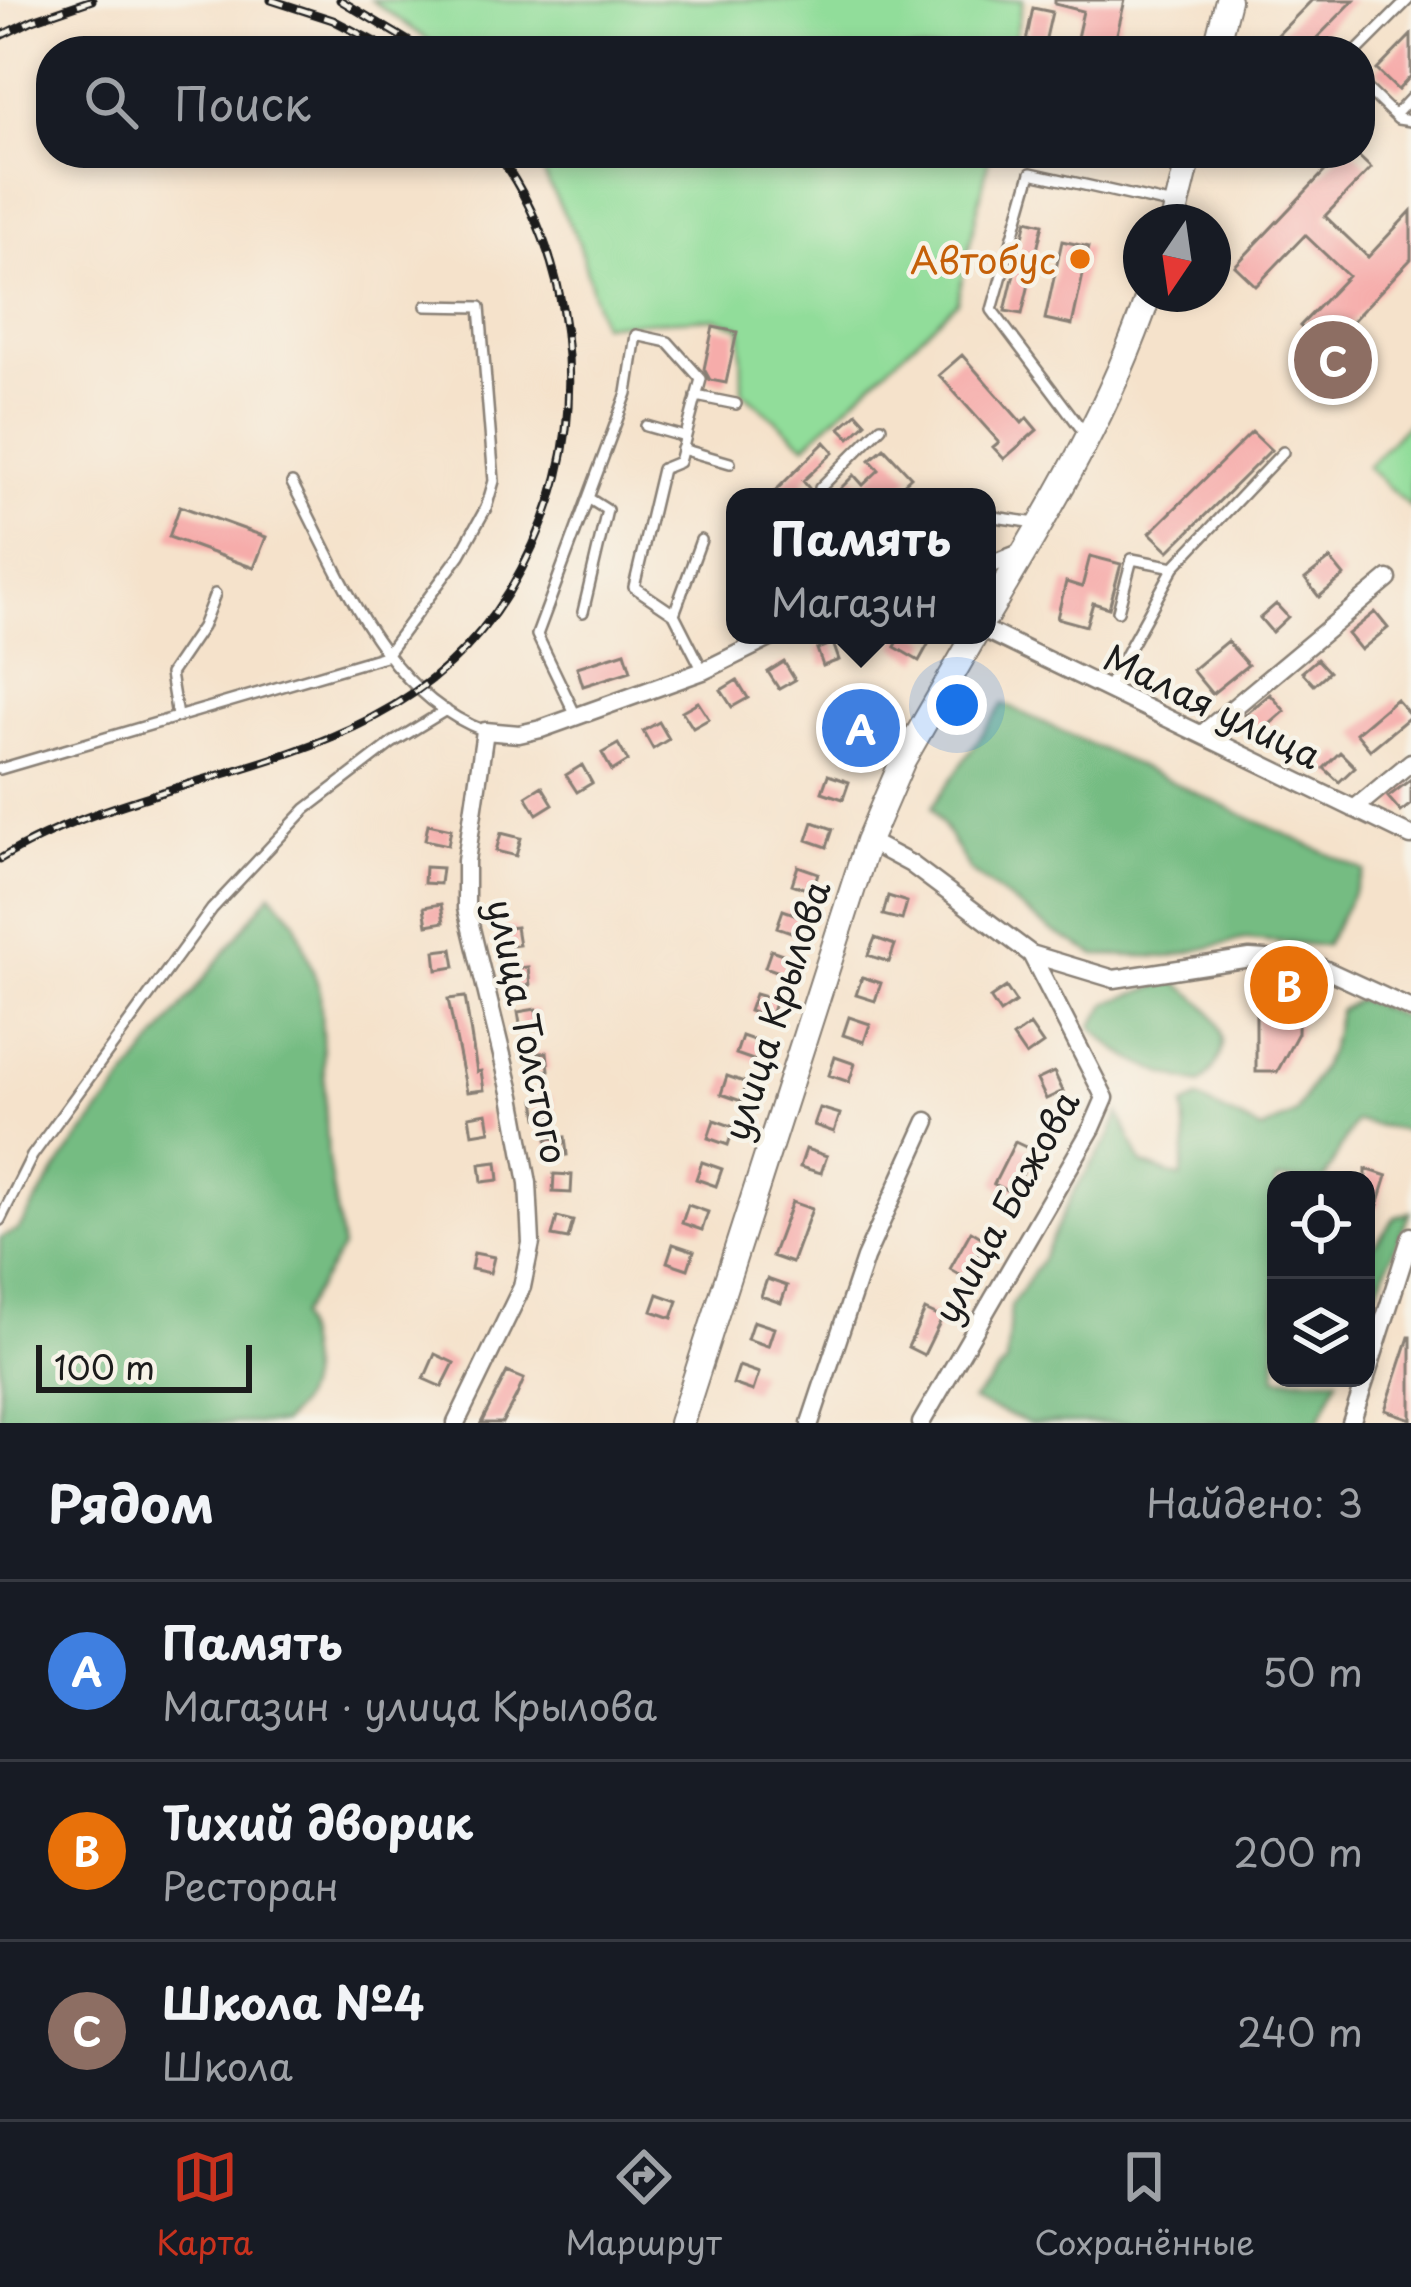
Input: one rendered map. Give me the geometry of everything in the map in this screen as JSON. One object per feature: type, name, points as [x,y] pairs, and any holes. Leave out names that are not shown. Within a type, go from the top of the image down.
[{"type":"main road","points":[[1219,36],[1228,0]]},
{"type":"main road","points":[[1178,204],[1187,168]]},
{"type":"main road","points":[[996,600],[1112,394],[1142,312]]},
{"type":"main road","name":"улица Крылова","points":[[681,1423],[868,842],[903,760],[970,644]]},
{"type":"street","points":[[996,562],[1025,551]]},
{"type":"street","points":[[1202,734],[1388,579]]},
{"type":"street","name":"Малая улица","points":[[996,636],[1411,836]]},
{"type":"street","points":[[485,731],[519,734],[576,716],[703,670],[757,644]]},
{"type":"street","name":"улица Толстого","points":[[456,1423],[522,1287],[531,1243],[528,1183],[512,1096],[466,908],[466,861],[485,731]]},
{"type":"street","points":[[1354,809],[1411,762]]},
{"type":"street","points":[[868,842],[927,875],[1031,954],[1114,979],[1250,958],[1309,962],[1411,1009]]},
{"type":"street","name":"улица Бажова","points":[[921,1423],[1105,1098],[1031,954]]},
{"type":"street","points":[[810,1423],[865,1258],[927,1121]]},
{"type":"street","points":[[1375,1349],[1411,1235]]},
{"type":"street","points":[[1351,1423],[1363,1387]]},
{"type":"lane","points":[[1373,36],[1408,0]]},
{"type":"lane","points":[[1375,97],[1394,115],[1411,121]]},
{"type":"lane","points":[[1394,115],[1411,98]]},
{"type":"lane","points":[[1089,439],[992,310],[1031,173],[1141,204]]},
{"type":"lane","points":[[0,769],[386,656],[460,555],[486,508],[494,482],[480,307],[426,306]]},
{"type":"lane","points":[[576,716],[538,635],[627,393],[636,335],[668,342],[700,379],[679,463],[662,469],[634,587],[674,614],[703,670]]},
{"type":"lane","points":[[696,396],[736,404]]},
{"type":"lane","points":[[646,426],[730,464]]},
{"type":"lane","points":[[820,488],[881,427]]},
{"type":"lane","points":[[1106,690],[1174,567],[1283,452]]},
{"type":"lane","points":[[292,483],[386,656],[446,710],[485,731]]},
{"type":"lane","points":[[583,612],[607,510],[588,498]]},
{"type":"lane","points":[[996,517],[1041,524]]},
{"type":"lane","points":[[674,614],[701,540]]},
{"type":"lane","points":[[1118,611],[1132,559],[1174,567]]},
{"type":"lane","points":[[177,716],[170,674],[202,627],[215,593]]},
{"type":"lane","points":[[0,1220],[32,1156],[212,909],[306,809],[392,742],[446,710]]},
{"type":"green space","points":[[371,0],[1023,0],[1015,36],[423,36]]},
{"type":"green space","points":[[541,168],[987,168],[957,302],[805,445],[742,391],[741,327],[716,318],[601,324],[579,243]]},
{"type":"green space","points":[[1411,420],[1411,508],[1367,467]]},
{"type":"green space","points":[[1003,704],[1365,871],[1325,946],[1245,939],[1169,957],[1096,955],[1052,931],[970,871],[932,807]]},
{"type":"green space","points":[[271,893],[295,920],[320,991],[328,1160],[342,1248],[299,1316],[308,1360],[301,1399],[282,1423],[0,1423],[0,1238],[18,1230],[68,1153]]},
{"type":"green space","points":[[1172,981],[1201,1002],[1219,1026],[1220,1053],[1200,1084],[1141,1064],[1092,1026],[1108,1003]]},
{"type":"green space","points":[[1358,999],[1411,1020],[1411,1132],[1355,1121],[1329,1171],[1267,1171],[1267,1387],[1334,1387],[1318,1423],[1029,1423],[972,1401],[1006,1363],[1011,1306],[1042,1259],[1119,1113],[1142,1164],[1181,1178],[1184,1106],[1198,1099],[1262,1130],[1296,1113],[1329,1052],[1339,1011]]},
{"type":"green space","points":[[1410,1212],[1375,1295],[1375,1244],[1395,1217]]},
{"type":"building","points":[[1055,0],[1125,0],[1116,36],[1077,36],[1083,11],[1055,4]]},
{"type":"building","points":[[1312,0],[1354,0],[1319,36],[1277,36]]},
{"type":"building","points":[[1033,8],[1052,12],[1046,36],[1027,36]]},
{"type":"building","points":[[1411,35],[1411,76],[1398,90],[1377,70]]},
{"type":"building","points":[[1328,168],[1371,168],[1325,216],[1368,257],[1411,211],[1411,259],[1325,350],[1300,326],[1348,276],[1305,235],[1256,286],[1235,266]]},
{"type":"building","points":[[1027,220],[1043,224],[1022,314],[1005,311]]},
{"type":"building","points":[[1062,241],[1089,247],[1072,325],[1045,319]]},
{"type":"building","points":[[713,327],[737,332],[726,383],[710,380],[704,369]]},
{"type":"building","points":[[962,355],[1022,423],[1027,418],[1037,430],[1004,459],[993,447],[999,442],[939,375]]},
{"type":"building","points":[[857,413],[866,423],[850,438],[840,428]]},
{"type":"building","points":[[1252,432],[1271,450],[1169,551],[1150,533]]},
{"type":"building","points":[[825,442],[834,452],[803,481],[809,488],[778,488]]},
{"type":"building","points":[[884,448],[911,477],[899,488],[841,488],[854,475],[863,485],[879,470],[870,460]]},
{"type":"building","points":[[180,506],[266,537],[254,568],[169,537]]},
{"type":"building","points":[[1090,556],[1121,564],[1109,608],[1093,603],[1086,626],[1057,618],[1066,582],[1082,587]]},
{"type":"building","points":[[1330,559],[1344,576],[1319,597],[1305,579]]},
{"type":"building","points":[[1276,604],[1288,617],[1272,632],[1260,618]]},
{"type":"building","points":[[1375,612],[1388,628],[1361,650],[1348,634]]},
{"type":"building","points":[[1227,641],[1248,665],[1212,694],[1192,670]]},
{"type":"building","points":[[833,644],[839,660],[823,666],[817,649]]},
{"type":"building","points":[[896,644],[928,644],[919,661]]},
{"type":"building","points":[[625,652],[631,671],[583,686],[577,667]]},
{"type":"building","points":[[1317,659],[1329,672],[1314,685],[1302,672]]},
{"type":"building","points":[[784,662],[795,680],[779,689],[768,672]]},
{"type":"building","points":[[737,680],[748,698],[732,707],[721,690]]},
{"type":"building","points":[[1270,694],[1285,711],[1261,732],[1245,715]]},
{"type":"building","points":[[1396,699],[1411,716],[1370,750],[1356,733]]},
{"type":"building","points":[[698,702],[709,719],[693,728],[682,711]]},
{"type":"building","points":[[858,713],[876,723],[864,743],[846,733]]},
{"type":"building","points":[[659,722],[669,739],[653,749],[643,731]]},
{"type":"building","points":[[618,744],[628,761],[612,771],[602,753]]},
{"type":"building","points":[[1340,752],[1355,767],[1339,782],[1324,768]]},
{"type":"building","points":[[582,765],[592,783],[577,792],[566,775]]},
{"type":"building","points":[[828,775],[849,782],[843,799],[822,792]]},
{"type":"building","points":[[1411,779],[1411,804],[1401,812],[1388,797]]},
{"type":"building","points":[[542,786],[553,804],[537,814],[526,796]]},
{"type":"building","points":[[813,822],[833,829],[827,847],[807,840]]},
{"type":"building","points":[[428,824],[451,829],[448,845],[425,840]]},
{"type":"building","points":[[501,833],[521,838],[516,856],[496,851]]},
{"type":"building","points":[[798,866],[818,873],[812,891],[792,884]]},
{"type":"building","points":[[425,867],[442,868],[440,884],[424,883]]},
{"type":"building","points":[[888,896],[907,902],[902,920],[883,915]]},
{"type":"building","points":[[441,904],[444,922],[427,925],[424,907]]},
{"type":"building","points":[[783,910],[803,917],[797,934],[777,927]]},
{"type":"building","points":[[516,927],[519,945],[502,947],[499,929]]},
{"type":"building","points":[[875,938],[895,945],[889,962],[868,955]]},
{"type":"building","points":[[452,949],[455,967],[437,970],[435,951]]},
{"type":"building","points":[[771,950],[791,957],[785,974],[765,967]]},
{"type":"building","points":[[528,967],[530,985],[513,987],[510,969]]},
{"type":"building","points":[[1278,973],[1299,974],[1298,1033],[1277,1072],[1256,1072],[1256,1011],[1277,1012]]},
{"type":"building","points":[[862,977],[881,983],[875,1001],[856,995]]},
{"type":"building","points":[[1006,987],[1016,1002],[1000,1013],[990,998]]},
{"type":"building","points":[[755,994],[776,1000],[770,1018],[749,1011]]},
{"type":"building","points":[[465,997],[484,1090],[467,1092],[448,999]]},
{"type":"building","points":[[536,1009],[539,1027],[521,1030],[518,1012]]},
{"type":"building","points":[[849,1017],[870,1024],[864,1042],[843,1035]]},
{"type":"building","points":[[1030,1025],[1043,1044],[1026,1056],[1013,1037]]},
{"type":"building","points":[[742,1036],[762,1043],[756,1061],[736,1054]]},
{"type":"building","points":[[547,1052],[549,1070],[532,1073],[529,1055]]},
{"type":"building","points":[[835,1057],[855,1064],[849,1082],[829,1075]]},
{"type":"building","points":[[1054,1072],[1063,1091],[1046,1099],[1037,1080]]},
{"type":"building","points":[[727,1076],[747,1083],[741,1101],[721,1094]]},
{"type":"building","points":[[552,1097],[555,1116],[538,1118],[535,1100]]},
{"type":"building","points":[[820,1108],[840,1114],[834,1132],[814,1125]]},
{"type":"building","points":[[487,1113],[490,1131],[472,1134],[469,1116]]},
{"type":"building","points":[[714,1120],[734,1127],[728,1145],[708,1138]]},
{"type":"building","points":[[565,1137],[567,1155],[550,1157],[547,1139]]},
{"type":"building","points":[[1015,1142],[1034,1151],[1013,1193],[994,1184]]},
{"type":"building","points":[[806,1149],[827,1156],[821,1173],[800,1167]]},
{"type":"building","points":[[497,1162],[499,1180],[482,1182],[480,1164]]},
{"type":"building","points":[[702,1162],[722,1169],[716,1186],[696,1179]]},
{"type":"building","points":[[1375,1172],[1387,1176],[1375,1207]]},
{"type":"building","points":[[554,1174],[572,1175],[571,1193],[553,1192]]},
{"type":"building","points":[[792,1202],[812,1209],[792,1263],[772,1256]]},
{"type":"building","points":[[688,1205],[708,1212],[702,1230],[682,1223]]},
{"type":"building","points":[[557,1217],[573,1221],[568,1239],[552,1236]]},
{"type":"building","points":[[971,1231],[986,1240],[965,1278],[950,1269]]},
{"type":"building","points":[[673,1244],[694,1251],[688,1269],[667,1262]]},
{"type":"building","points":[[474,1253],[494,1257],[490,1273],[471,1269]]},
{"type":"building","points":[[767,1279],[787,1286],[781,1303],[761,1296]]},
{"type":"building","points":[[658,1294],[678,1301],[672,1318],[652,1311]]},
{"type":"building","points":[[925,1310],[942,1318],[924,1355],[908,1347]]},
{"type":"building","points":[[753,1321],[774,1328],[768,1346],[747,1339]]},
{"type":"building","points":[[1411,1337],[1411,1419],[1385,1410]]},
{"type":"building","points":[[435,1354],[454,1363],[442,1387],[424,1379]]},
{"type":"building","points":[[739,1366],[759,1373],[753,1391],[733,1384]]},
{"type":"building","points":[[507,1372],[524,1379],[516,1397],[502,1423],[481,1423]]},
{"type":"railway","points":[[0,36],[92,0]]},
{"type":"railway","points":[[271,0],[333,20],[363,36]]},
{"type":"railway","points":[[340,0],[400,36]]},
{"type":"railway","points":[[0,859],[65,826],[341,733],[404,700],[460,654],[508,593],[538,535],[552,494],[569,394],[557,285],[534,216],[507,168]]},
{"type":"place","name":"Автобус","points":[[1080,259]]},
{"type":"place","name":"Школа №4","points":[[1333,360]]},
{"type":"place","name":"Память","points":[[861,728]]},
{"type":"place","name":"Тихий дворик","points":[[1289,985]]}]
